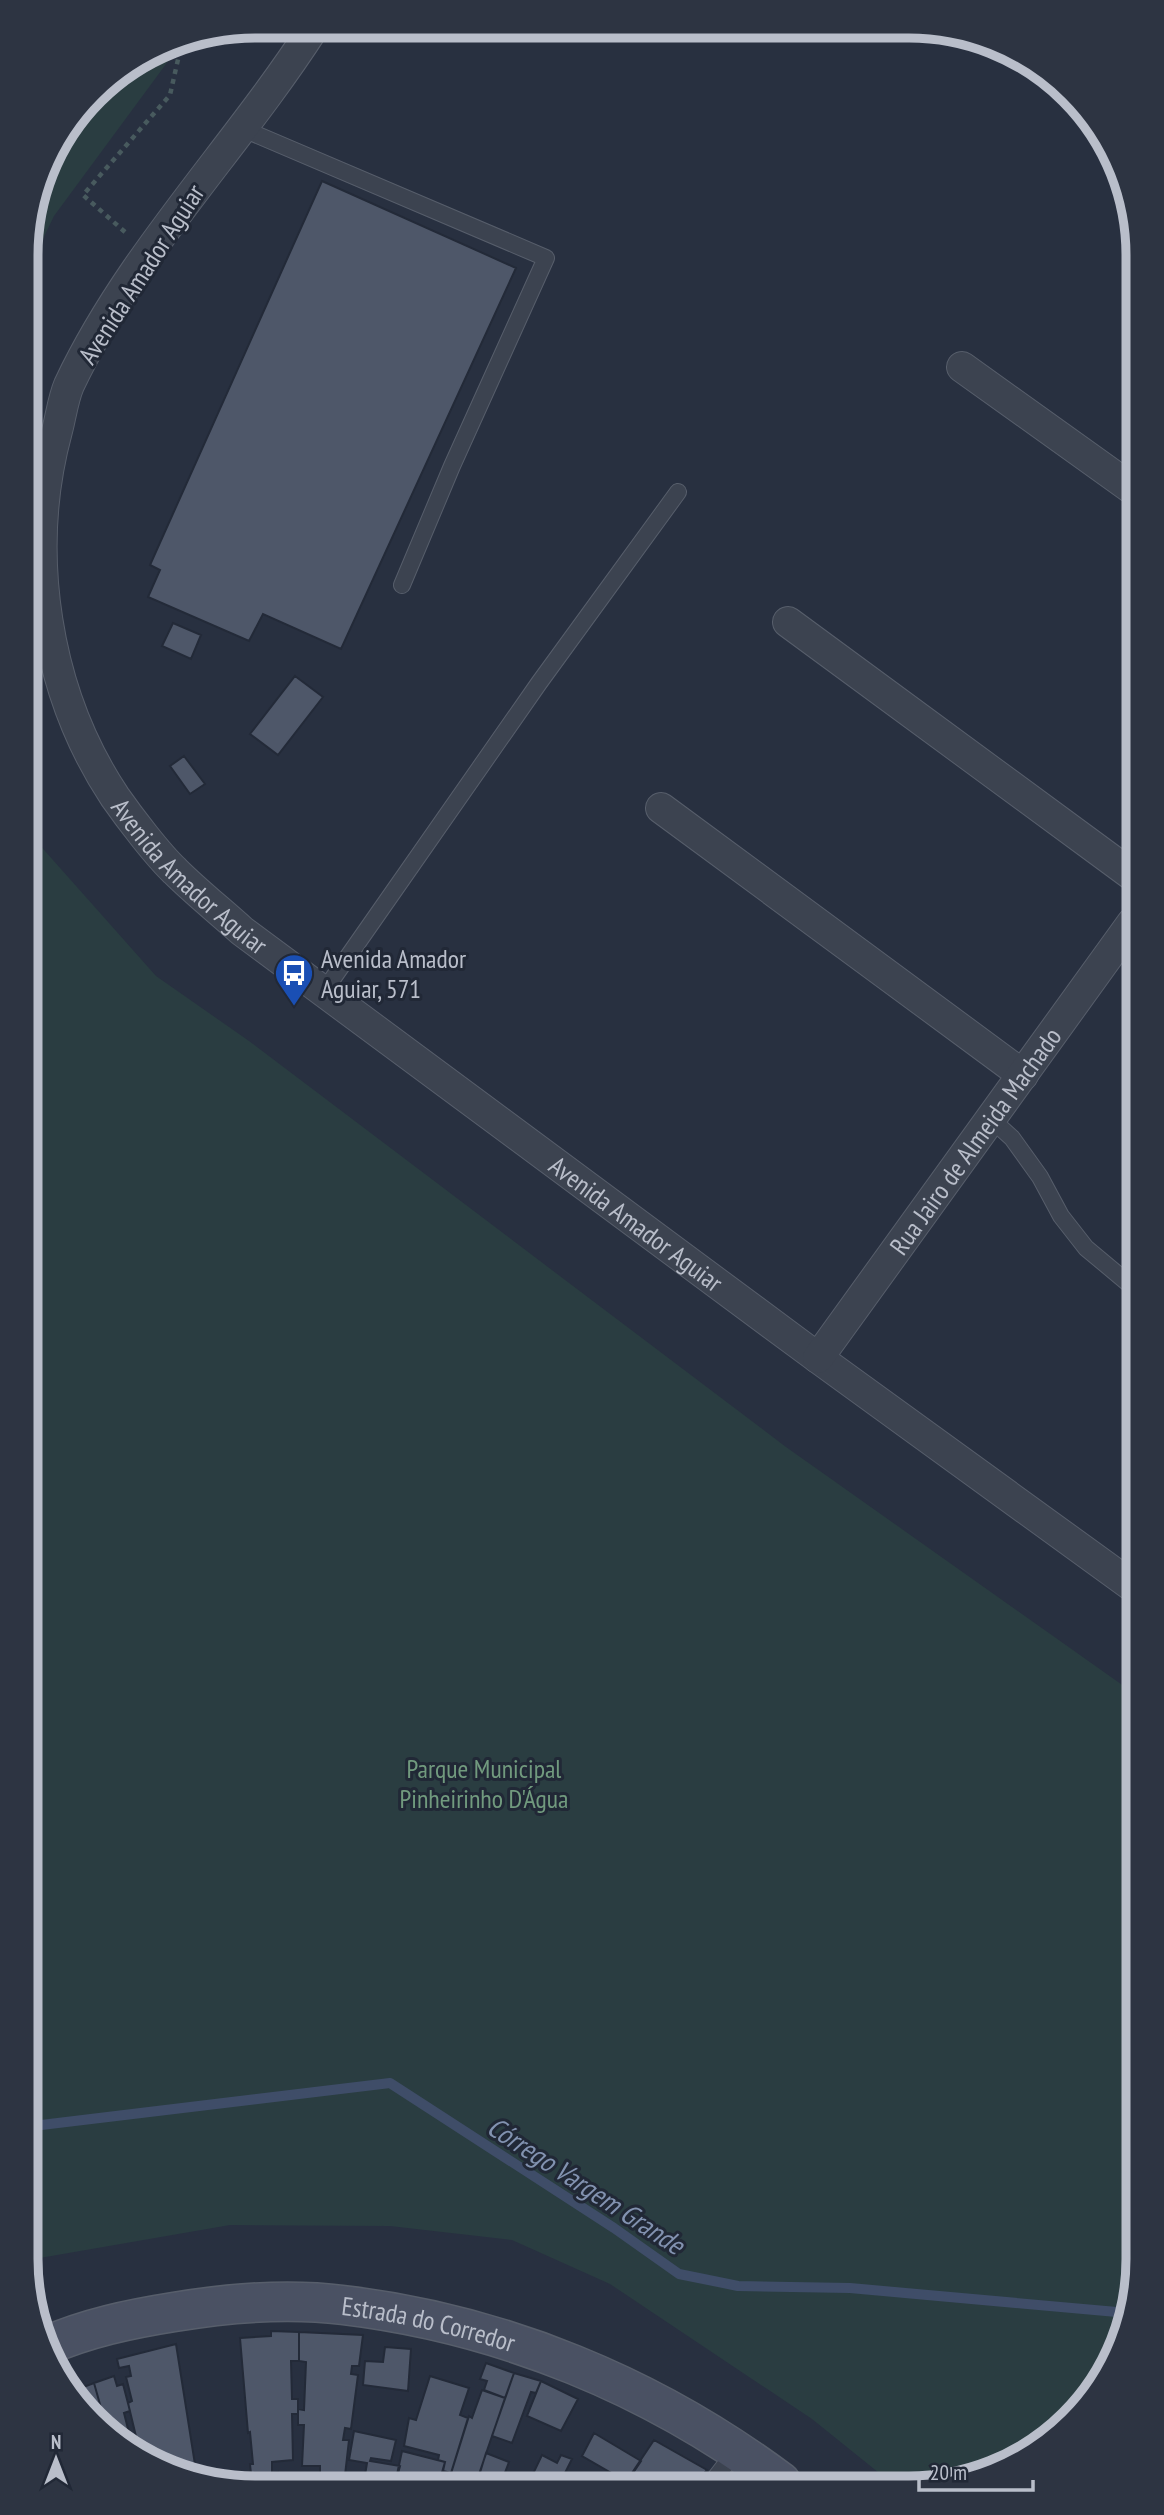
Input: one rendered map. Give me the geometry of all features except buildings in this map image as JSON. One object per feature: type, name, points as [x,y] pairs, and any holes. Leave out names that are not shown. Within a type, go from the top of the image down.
[{"type":"main road","name":"Estrada do Corredor","points":[[55,2343],[127,2319],[197,2308],[268,2302],[342,2304],[470,2330],[538,2351],[601,2375],[668,2408],[737,2449],[773,2476]]},
{"type":"street","name":"Avenida Amador Aguiar","points":[[306,39],[149,254],[113,307],[68,387],[47,466],[40,538],[56,661],[81,737],[115,797],[172,869],[242,931],[818,1358],[1125,1581]]},
{"type":"street","points":[[962,367],[1126,484]]},
{"type":"street","points":[[788,622],[1126,870]]},
{"type":"street","points":[[661,808],[1023,1075]]},
{"type":"street","name":"Rua Jairo de Almeida Machado","points":[[818,1358],[1126,932]]},
{"type":"lane","points":[[241,128],[546,258],[452,466],[402,586]]},
{"type":"lane","points":[[324,991],[539,683],[678,492]]},
{"type":"lane","points":[[991,1119],[1012,1138],[1041,1177],[1061,1216],[1086,1248],[1125,1281]]},
{"type":"lane","points":[[717,2476],[737,2449]]},
{"type":"path","points":[[149,254],[83,195],[170,95],[179,55],[177,53]]},
{"type":"green space","points":[[172,55],[54,216],[39,247],[46,200],[55,173],[83,124],[113,92],[135,75]]},
{"type":"green space","name":"Parque Municipal Pinheirinho D'Água","points":[[39,844],[156,976],[249,1041],[786,1447],[1125,1687],[1125,2273],[1114,2329],[1096,2368],[1072,2402],[1029,2440],[991,2460],[964,2469],[936,2475],[883,2476],[812,2419],[610,2284],[512,2240],[390,2226],[230,2225],[38,2258]]},
{"type":"waterway","name":"Córrego Vargem Grande","points":[[38,2125],[390,2083],[614,2228],[679,2274],[738,2286],[850,2288],[1118,2312]]},
{"type":"place","name":"Avenida Amador Aguiar, 571","points":[[294,1007]]}]
